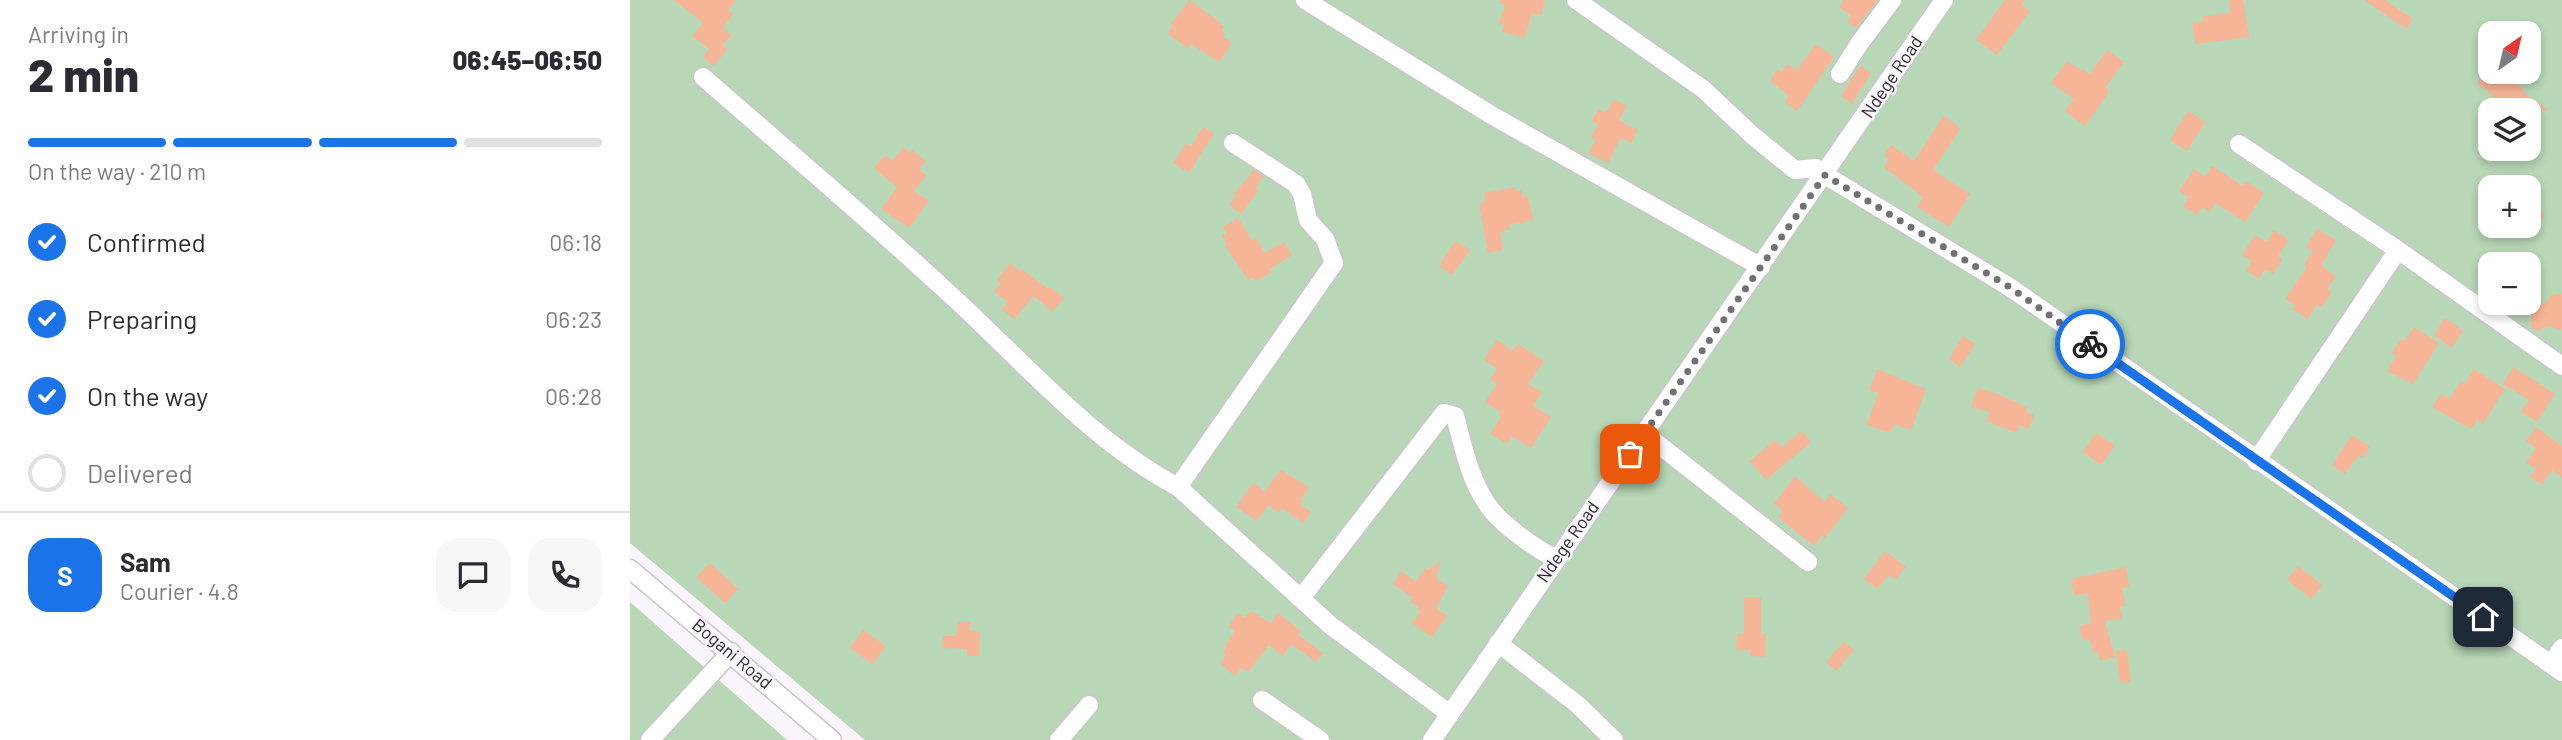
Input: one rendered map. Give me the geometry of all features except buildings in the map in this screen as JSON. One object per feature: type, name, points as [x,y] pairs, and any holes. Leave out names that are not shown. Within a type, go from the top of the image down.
[{"type":"street","points":[[1305,0],[1493,116],[1760,267]]},
{"type":"street","points":[[1576,0],[1703,89],[1752,135],[1795,170],[1816,168],[2011,288],[2557,668],[2562,648]]},
{"type":"street","points":[[1840,74],[1892,0]]},
{"type":"street","name":"Ndege Road","points":[[1432,740],[1944,0]]},
{"type":"street","points":[[703,77],[945,289],[1079,419],[1153,473],[1178,487],[1330,625],[1450,714]]},
{"type":"street","points":[[1178,487],[1334,263],[1325,239],[1308,220],[1302,194],[1296,184],[1233,143]]},
{"type":"street","points":[[2239,144],[2398,250],[2562,366]]},
{"type":"street","points":[[2256,461],[2398,250]]},
{"type":"street","points":[[1301,598],[1444,413],[1455,415],[1467,463],[1487,506],[1539,550],[1556,559]]},
{"type":"street","points":[[1644,433],[1808,562]]},
{"type":"street","name":"Bogani Road","points":[[630,569],[832,740]]},
{"type":"street","points":[[1498,643],[1578,705],[1614,740]]},
{"type":"street","points":[[650,740],[731,652]]},
{"type":"street","points":[[1262,701],[1320,740]]},
{"type":"street","points":[[1059,740],[1089,705]]},
{"type":"green space","points":[[630,0],[2562,0],[2562,740],[865,740],[630,543]]},
{"type":"green space","points":[[630,602],[787,740],[630,740]]},
{"type":"way so far","points":[[1630,454],[1825,175],[2011,288],[2090,344]]},
{"type":"route","points":[[2090,344],[2483,617]]}]
